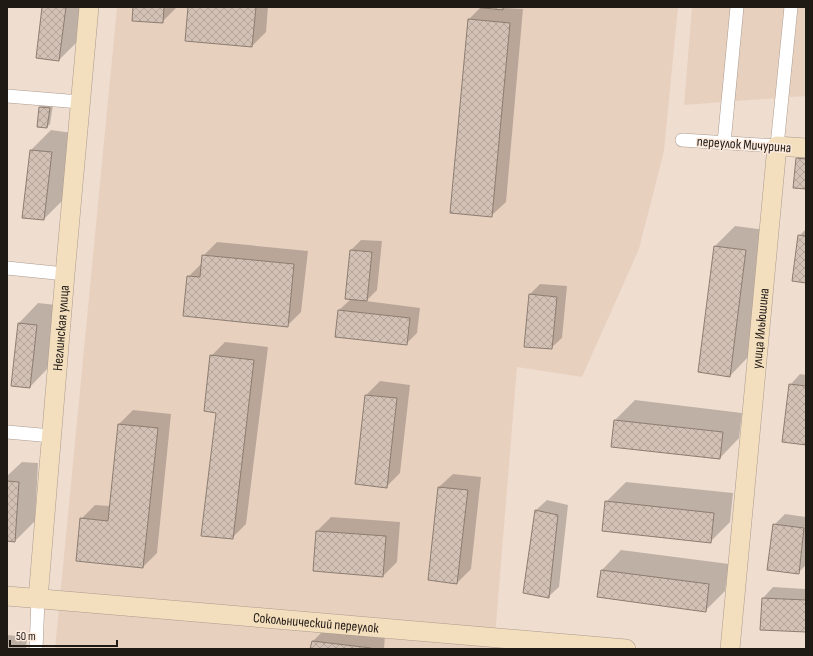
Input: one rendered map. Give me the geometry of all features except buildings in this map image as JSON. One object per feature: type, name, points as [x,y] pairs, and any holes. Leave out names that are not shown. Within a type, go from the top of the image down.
[{"type":"street","name":"Неглинская улица","points":[[36,649],[38,599],[89,7]]},
{"type":"street","points":[[724,143],[737,7]]},
{"type":"street","name":"улица Ильюшина","points":[[730,649],[776,146],[791,7]]},
{"type":"street","points":[[7,96],[80,102]]},
{"type":"street","name":"переулок Мичурина","points":[[682,140],[806,148]]},
{"type":"street","points":[[7,268],[65,274]]},
{"type":"street","points":[[7,432],[52,436]]},
{"type":"street","name":"Сокольнический переулок","points":[[7,596],[626,649]]},
{"type":"shaded area","points":[[117,7],[678,7],[664,151],[639,249],[582,377],[517,367],[494,649],[55,649]]},
{"type":"shaded area","points":[[692,7],[806,7],[806,96],[684,105]]}]
